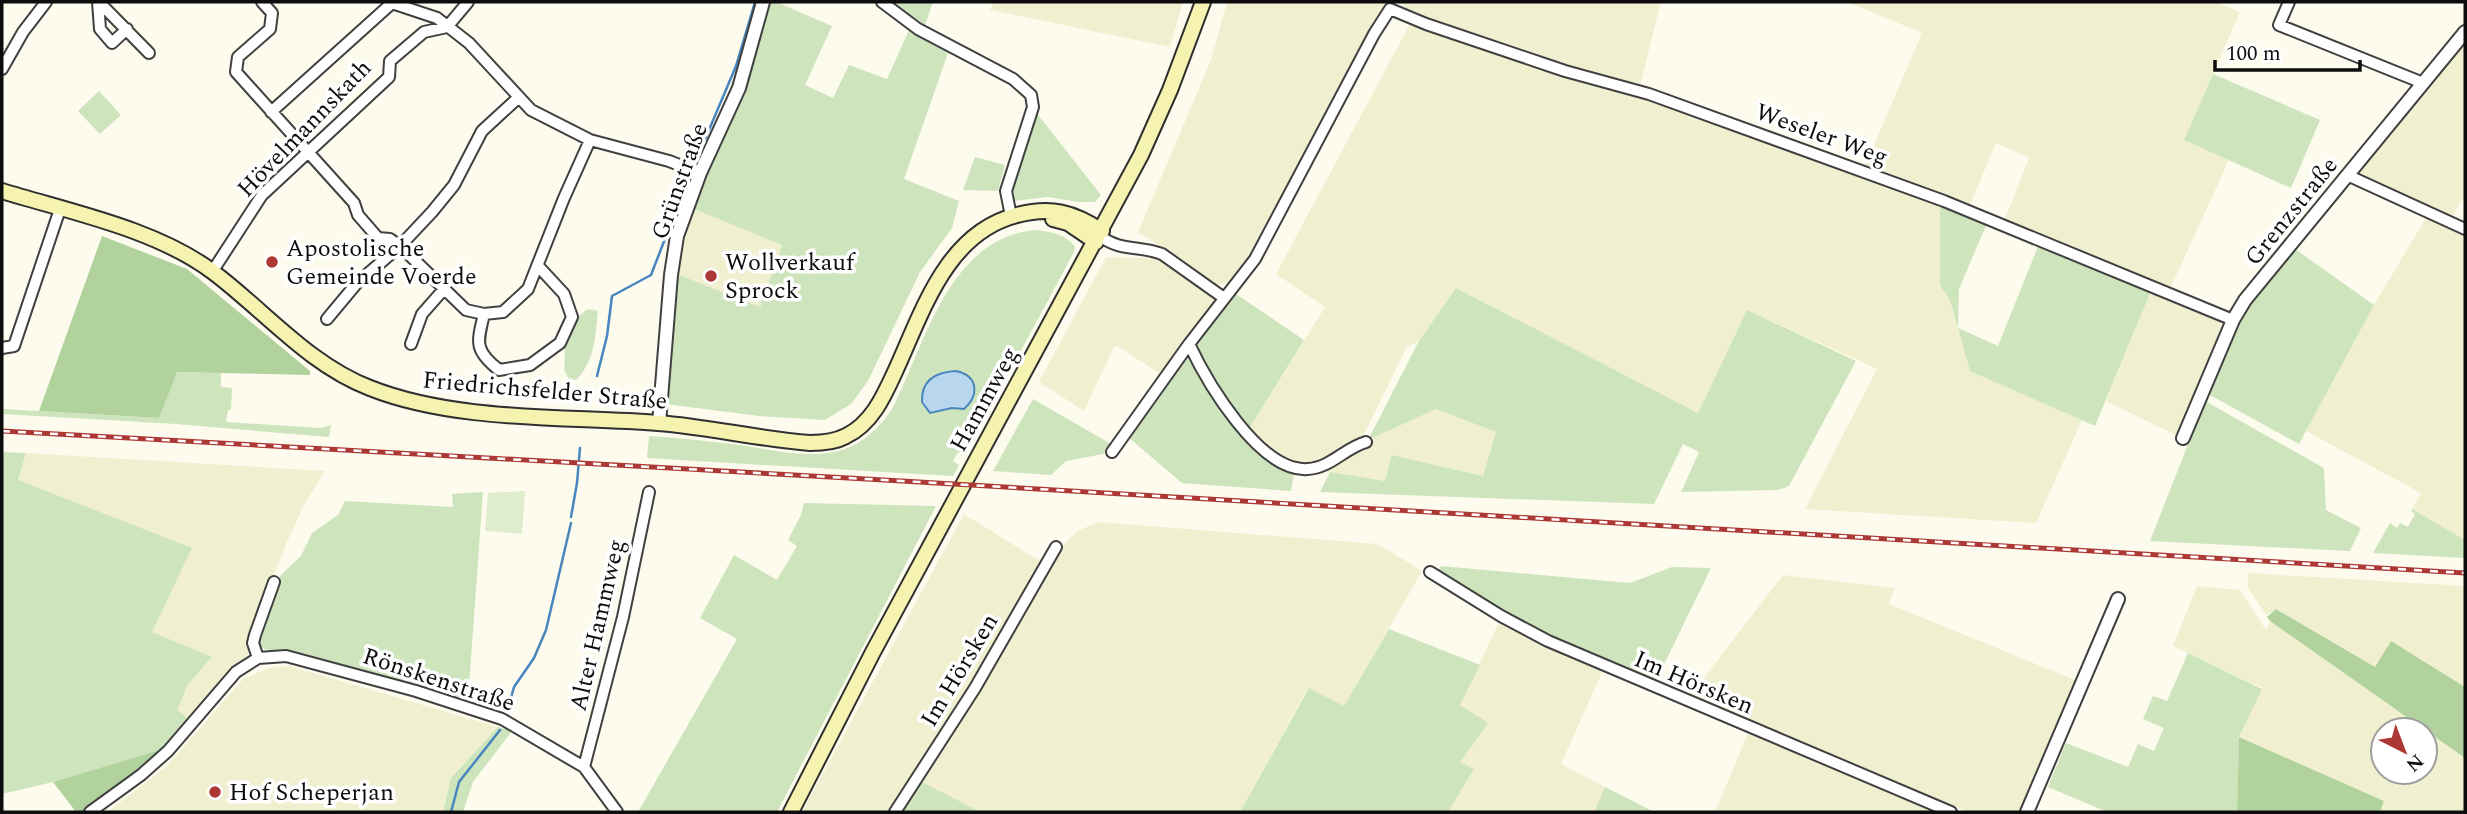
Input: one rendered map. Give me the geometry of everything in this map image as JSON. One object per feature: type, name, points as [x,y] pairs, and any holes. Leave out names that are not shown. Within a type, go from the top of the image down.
[{"type":"main road","name":"Hammweg","points":[[791,812],[867,664],[1141,155],[1170,90],[1203,2]]},
{"type":"main road","name":"Friedrichsfelder Straße","points":[[2,191],[178,251],[212,272],[284,334],[327,366],[380,392],[417,404],[471,412],[659,423],[810,443],[823,443],[847,436],[866,421],[882,400],[941,273],[964,245],[988,226],[1016,215]]},
{"type":"main road","points":[[1016,215],[1068,223],[1099,236]]},
{"type":"street","points":[[2,69],[23,32],[46,2]]},
{"type":"street","points":[[99,2],[100,29],[112,43],[127,29]]},
{"type":"street","points":[[99,2],[149,53]]},
{"type":"street","points":[[262,2],[272,13],[270,29],[238,57],[236,72],[354,204],[358,215],[378,238],[390,239],[400,246],[466,310],[484,314],[503,312],[528,289],[590,140]]},
{"type":"street","name":"Hövelmannskath","points":[[212,272],[262,195],[389,76],[390,61],[424,32],[447,27],[468,2]]},
{"type":"street","name":"Grünstraße","points":[[659,423],[671,275],[677,236],[700,173],[739,88],[763,2]]},
{"type":"street","points":[[882,2],[918,30],[1013,79],[1031,95],[1033,107],[1006,191],[1016,215]]},
{"type":"street","points":[[2289,2],[2279,25],[2423,83]]},
{"type":"street","points":[[271,112],[392,4],[437,18],[469,43],[531,110],[590,140],[669,161],[700,173]]},
{"type":"street","name":"Weseler Weg","points":[[1112,452],[1255,259],[1390,6],[1426,24],[1565,71],[1649,94],[1931,196],[2233,320]]},
{"type":"street","name":"Grenzstraße","points":[[2183,439],[2233,320],[2245,300],[2465,32]]},
{"type":"street","points":[[327,319],[358,282],[400,246],[454,185],[482,131],[519,97]]},
{"type":"street","points":[[2347,175],[2465,229]]},
{"type":"street","points":[[2,348],[14,346],[60,209]]},
{"type":"street","points":[[1099,236],[1122,248],[1153,250],[1162,254],[1224,298]]},
{"type":"street","points":[[484,314],[478,342],[484,358],[499,370],[530,365],[560,343],[572,317],[564,294],[539,267]]},
{"type":"street","points":[[411,344],[422,314],[444,289]]},
{"type":"street","points":[[1189,345],[1219,398],[1234,418],[1263,449],[1282,464],[1293,469],[1318,468],[1366,442]]},
{"type":"street","name":"Alter Hammweg","points":[[584,767],[623,617],[649,492]]},
{"type":"street","name":"Im Hörsken","points":[[895,812],[975,688],[1056,548]]},
{"type":"street","name":"Im Hörsken","points":[[1430,572],[1501,617],[1548,641],[1951,812]]},
{"type":"street","points":[[90,812],[156,762],[236,672],[258,658],[253,643],[254,635],[274,582]]},
{"type":"street","points":[[2027,812],[2118,599]]},
{"type":"street","name":"Rönskenstraße","points":[[258,658],[302,658],[477,709],[514,725],[584,767],[617,812]]},
{"type":"green space","points":[[769,2],[776,2],[832,26],[805,85],[833,98],[849,65],[887,79],[909,30],[948,53],[904,179],[959,201],[952,228],[920,272],[868,381],[851,404],[825,420],[759,416],[665,404],[677,274],[760,307],[782,245],[692,208],[746,91]]},
{"type":"green space","points":[[893,2],[933,2],[925,25]]},
{"type":"green space","points":[[993,2],[1183,2],[1170,47],[990,10]]},
{"type":"green space","points":[[1227,2],[1384,2],[1384,8],[1249,257],[1229,283],[1216,285],[1138,232],[1211,60]]},
{"type":"green space","points":[[1401,2],[1661,2],[1640,87],[1547,61],[1412,14]]},
{"type":"green space","points":[[1847,2],[2216,2],[2240,12],[2184,140],[2229,160],[2170,289],[2042,237],[2005,219],[2029,158],[1996,143],[1970,205],[1865,166],[1922,33]]},
{"type":"green space","points":[[1410,24],[1638,96],[1940,204],[1940,284],[1950,299],[1970,371],[2082,420],[2036,523],[1805,509],[1877,369],[1747,310],[1698,413],[1456,288],[1419,341],[1407,347],[1364,434],[1321,461],[1307,465],[1294,465],[1278,456],[1249,429],[1325,307],[1276,274]]},
{"type":"green space","points":[[2465,29],[2465,195],[2449,222],[2465,229],[2465,540],[2412,509],[2421,493],[2306,431],[2374,305],[2429,213],[2347,175]]},
{"type":"green space","points":[[2213,74],[2320,120],[2291,188],[2184,140]]},
{"type":"green space","points":[[99,91],[121,115],[100,134],[78,111]]},
{"type":"green space","points":[[1035,111],[1101,195],[1095,202],[1048,197],[1013,201],[1017,167]]},
{"type":"green space","points":[[975,157],[1005,165],[998,191],[963,190]]},
{"type":"green space","points":[[1940,204],[1988,221],[1959,289],[1958,328],[1998,346],[2039,244],[2151,291],[2095,426],[1970,371],[1950,300],[1940,285]]},
{"type":"green space","points":[[692,208],[782,244],[760,307],[677,274],[680,244]]},
{"type":"green space","points":[[1034,230],[1062,236],[1075,247],[1074,252],[965,455],[958,452],[953,461],[959,465],[953,476],[647,458],[649,436],[806,454],[844,449],[861,441],[878,427],[893,407],[929,325],[960,273],[980,253],[1005,238]]},
{"type":"green space","points":[[102,236],[187,269],[310,371],[310,375],[177,372],[159,418],[39,411]]},
{"type":"green space","points":[[2295,249],[2374,305],[2299,444],[2208,394],[2239,318]]},
{"type":"green space","points":[[1106,257],[1159,258],[1212,294],[1214,303],[1162,375],[1115,345],[1084,411],[1039,382]]},
{"type":"green space","points":[[1456,288],[1698,413],[1747,310],[1856,361],[1789,486],[1778,490],[1681,492],[1699,452],[1683,444],[1654,504],[1320,492],[1330,472],[1385,481],[1392,455],[1483,476],[1496,432],[1436,409],[1368,440],[1419,341]]},
{"type":"green space","points":[[2151,291],[2218,317],[2223,329],[2178,436],[2106,401]]},
{"type":"green space","points":[[1233,292],[1304,340],[1249,429],[1209,374],[1195,345]]},
{"type":"green space","points":[[588,309],[598,311],[591,357],[576,380],[569,379],[564,370],[565,335],[575,320]]},
{"type":"green space","points":[[1188,354],[1221,406],[1246,438],[1276,464],[1294,474],[1291,491],[1182,483],[1128,437]]},
{"type":"green space","points":[[176,372],[221,373],[221,387],[232,388],[231,410],[228,410],[226,422],[321,428],[331,425],[329,437],[176,424],[2,414],[2,409],[159,418]]},
{"type":"green space","points":[[1033,399],[1111,444],[1103,454],[1066,461],[1051,475],[993,471]]},
{"type":"green space","points":[[2205,401],[2324,468],[2326,510],[2361,528],[2350,551],[2150,541]]},
{"type":"green space","points":[[1436,409],[1496,432],[1483,476],[1393,455],[1385,481],[1322,471],[1365,446],[1368,440]]},
{"type":"green space","points":[[2,452],[26,453],[18,480],[192,548],[152,632],[212,657],[188,684],[177,710],[189,719],[166,748],[53,782],[2,794]]},
{"type":"green space","points":[[26,453],[325,471],[304,505],[287,542],[248,643],[248,655],[230,670],[189,719],[177,710],[188,684],[152,633],[18,480]]},
{"type":"green space","points":[[525,491],[522,534],[485,531],[488,493]]},
{"type":"green space","points":[[483,492],[468,701],[303,653],[260,647],[258,635],[280,576],[301,556],[312,533],[338,515],[345,501],[453,507],[452,494]]},
{"type":"green space","points":[[804,503],[936,506],[777,812],[638,812],[737,639],[700,618],[734,555],[777,580],[797,546],[788,540]]},
{"type":"green space","points":[[2412,509],[2465,540],[2465,558],[2373,553],[2390,523],[2397,528],[2400,523],[2408,527],[2415,514]]},
{"type":"green space","points":[[964,514],[1043,563],[990,655],[892,812],[802,812]]},
{"type":"green space","points":[[1099,522],[1378,544],[1422,571],[1344,706],[1308,688],[1240,812],[981,812],[920,781],[1061,548],[1077,531]]},
{"type":"green space","points":[[1441,566],[1630,583],[1672,567],[1711,568],[1655,683],[1505,614],[1437,572]]},
{"type":"green space","points":[[2248,573],[2465,586],[2465,687],[2391,642],[2375,667],[2277,609],[2266,615],[2248,588]]},
{"type":"green space","points":[[1783,575],[1895,588],[1889,604],[2075,680],[2021,812],[1969,812],[1689,697]]},
{"type":"green space","points":[[2197,586],[2240,590],[2266,630],[2270,621],[2405,716],[2369,716],[2369,786],[2439,786],[2439,740],[2465,758],[2465,812],[2380,812],[2384,801],[2239,737],[2262,688],[2173,646]]},
{"type":"green space","points":[[2276,609],[2375,667],[2391,641],[2465,687],[2465,758],[2439,740],[2439,716],[2405,716],[2267,617]]},
{"type":"green space","points":[[1500,620],[1564,654],[1603,670],[1561,764],[1605,787],[1594,812],[1448,812],[1474,769],[1459,762],[1460,705]]},
{"type":"green space","points":[[1389,629],[1480,665],[1460,705],[1488,723],[1460,762],[1474,769],[1448,812],[1240,812],[1309,688],[1344,706]]},
{"type":"green space","points":[[2188,653],[2262,689],[2239,737],[2237,812],[2107,812],[2048,787],[2066,743],[2128,767],[2138,744],[2154,751],[2164,728],[2143,719],[2153,696],[2167,701]]},
{"type":"green space","points":[[290,666],[498,727],[451,778],[443,812],[107,812],[166,767],[243,679],[271,667]]},
{"type":"green space","points":[[498,727],[512,731],[473,782],[463,812],[443,812],[451,778]]},
{"type":"green space","points":[[1748,733],[1937,812],[1715,812]]},
{"type":"green space","points":[[2239,737],[2384,801],[2380,812],[2237,812]]},
{"type":"green space","points":[[166,748],[83,812],[76,812],[53,782]]},
{"type":"green space","points":[[920,781],[981,812],[901,812]]},
{"type":"green space","points":[[1605,787],[1654,812],[1594,812]]},
{"type":"water","points":[[956,371],[973,382],[974,393],[969,404],[964,409],[952,408],[930,413],[922,402],[927,383],[936,375]]},
{"type":"waterway","points":[[698,156],[736,66],[755,2]]},
{"type":"waterway","points":[[597,376],[607,336],[612,296],[651,275],[685,187]]},
{"type":"waterway","points":[[571,517],[580,448]]},
{"type":"waterway","points":[[507,712],[514,687],[534,658],[546,630],[571,523]]},
{"type":"waterway","points":[[451,812],[459,782],[500,730]]},
{"type":"railway","points":[[2,431],[2465,573]]},
{"type":"place","name":"Apostolische Gemeinde Voerde","points":[[272,262]]},
{"type":"place","name":"Wollverkauf Sprock","points":[[711,276]]},
{"type":"place","name":"Hof Scheperjan","points":[[215,792]]}]
